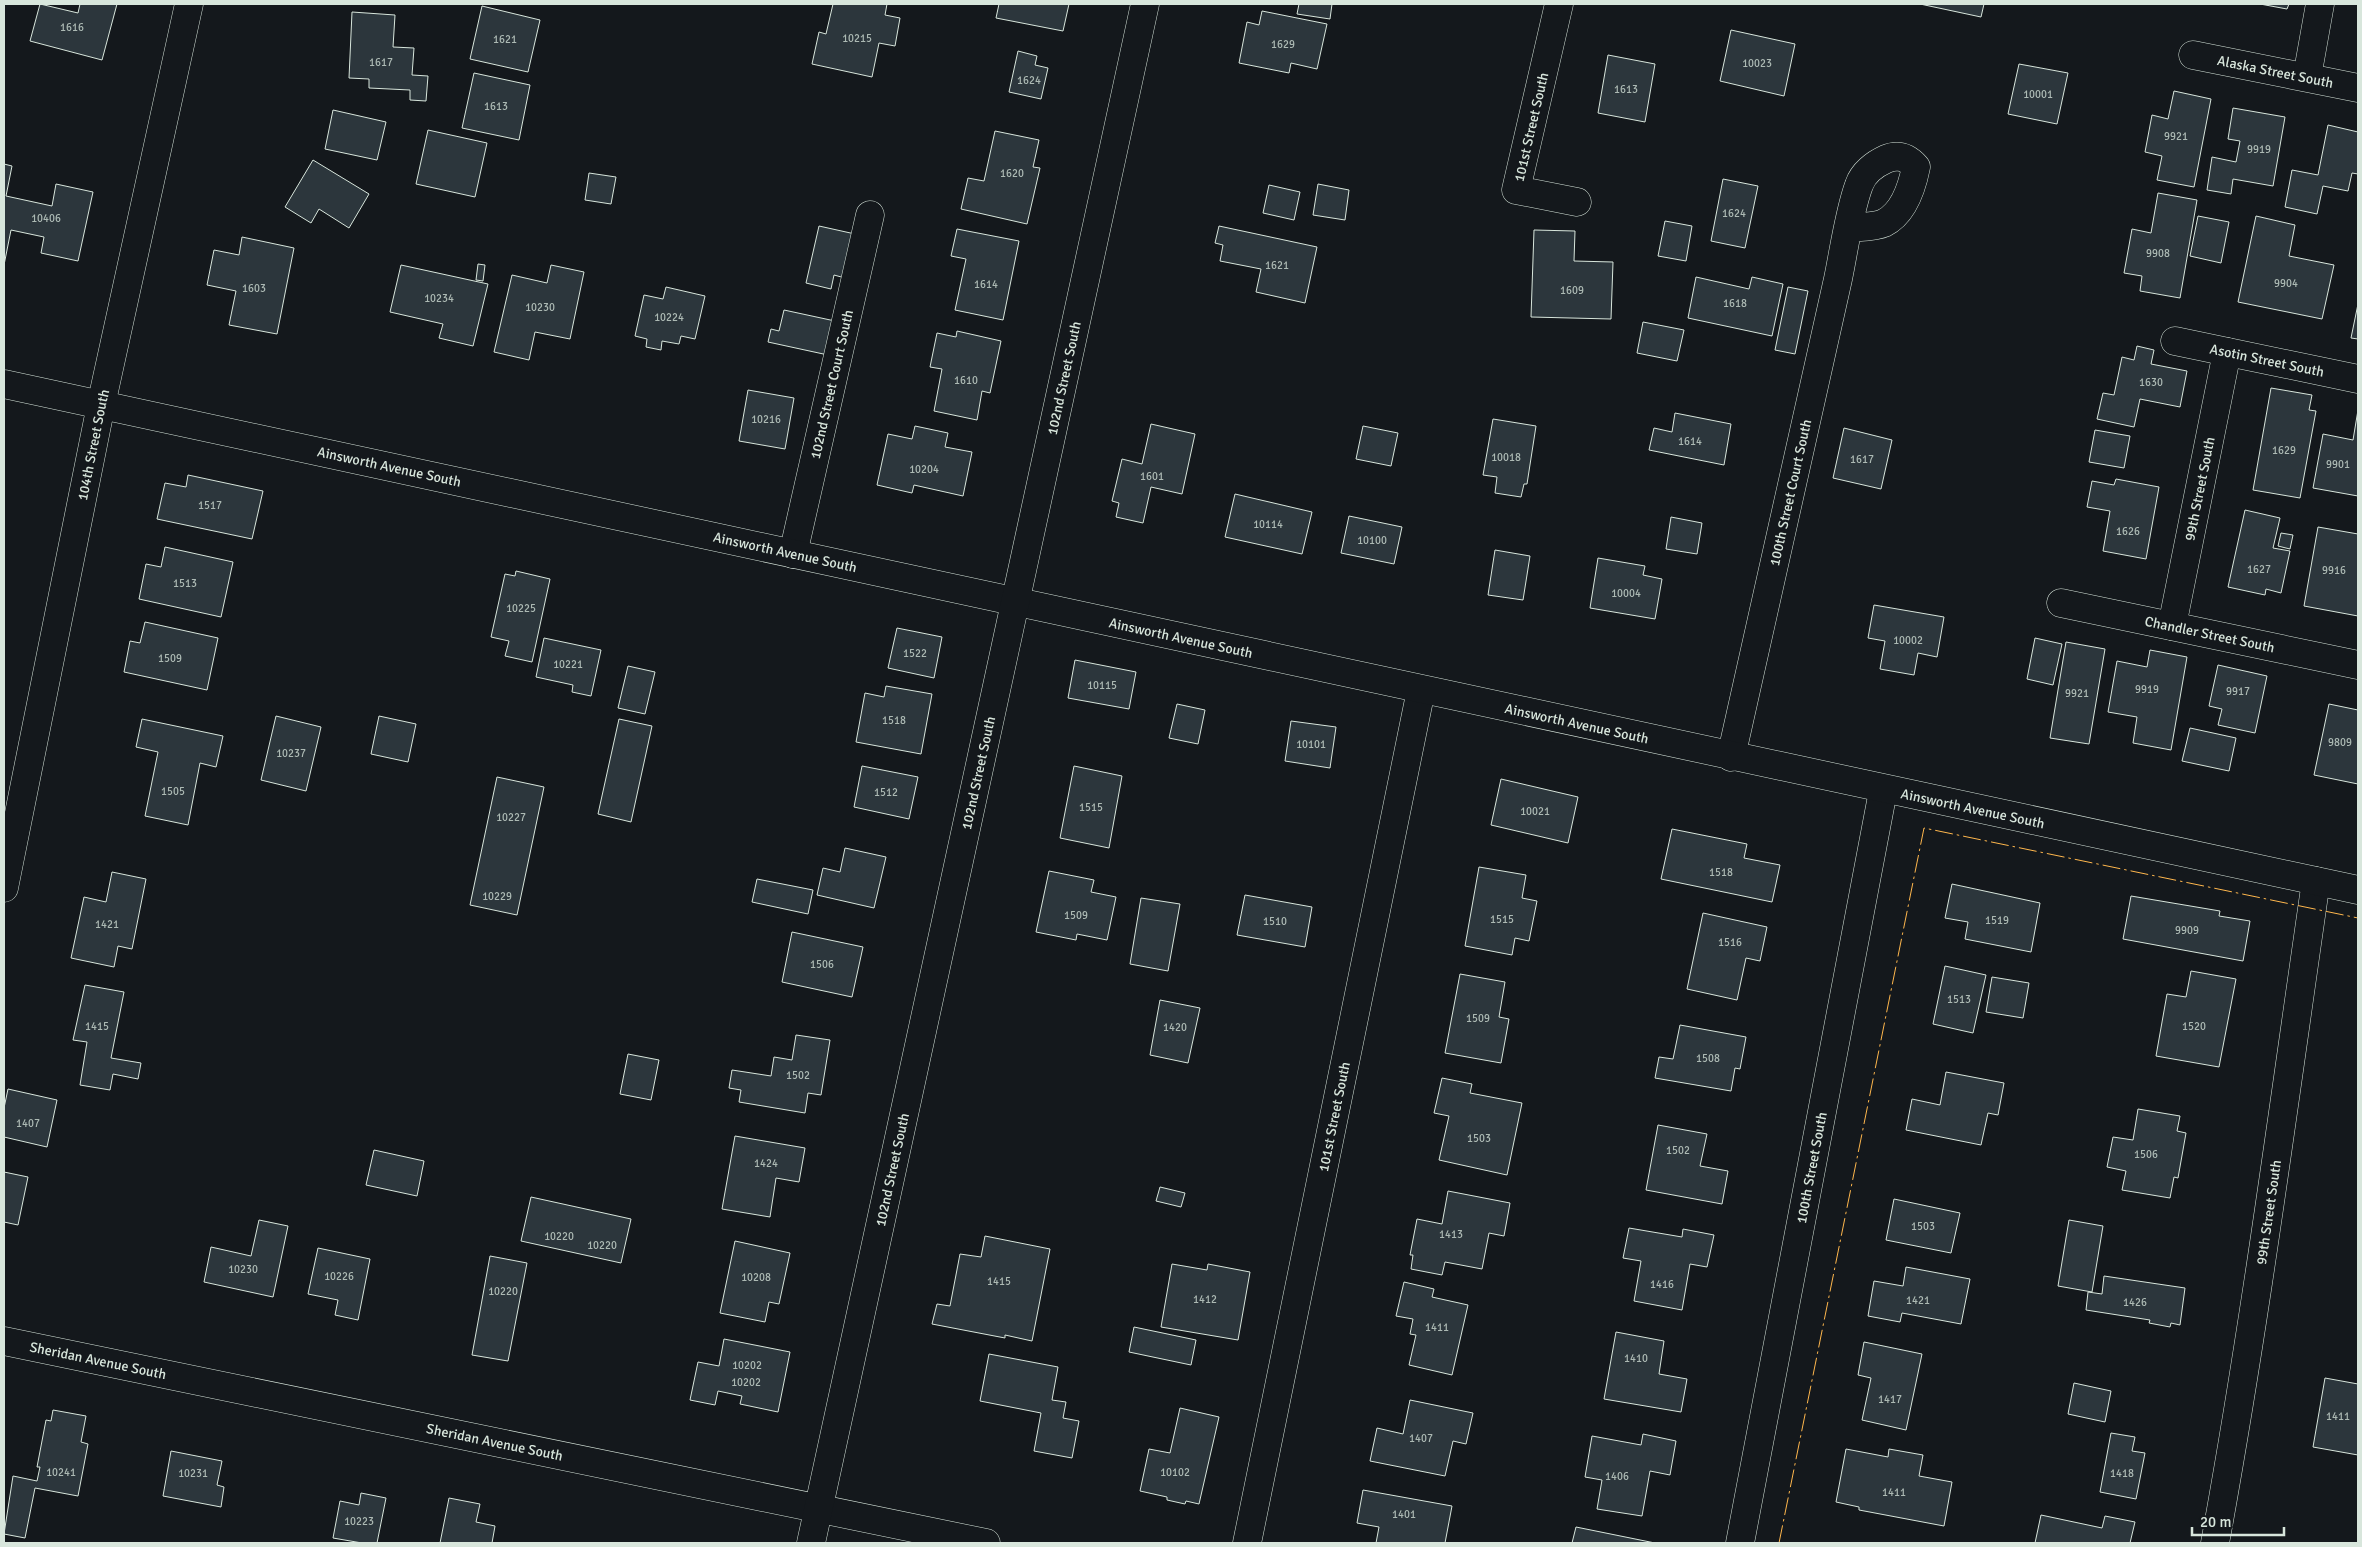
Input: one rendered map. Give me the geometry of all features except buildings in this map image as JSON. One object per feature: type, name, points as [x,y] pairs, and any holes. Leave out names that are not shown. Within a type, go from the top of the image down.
[{"type":"street","name":"104th Street South","points":[[4,888],[101,405],[189,4]]},
{"type":"street","name":"102nd Street South","points":[[812,1543],[818,1508],[1145,4]]},
{"type":"street","name":"101st Street South","points":[[1560,4],[1516,190],[1577,202]]},
{"type":"street","points":[[2307,77],[2320,4]]},
{"type":"street","name":"Alaska Street South","points":[[2193,55],[2358,88]]},
{"type":"street","name":"102nd Street Court South","points":[[793,554],[870,214]]},
{"type":"street","name":"100th Street Court South","points":[[1731,758],[1849,228]]},
{"type":"street","name":"Asotin Street South","points":[[2175,341],[2358,379]]},
{"type":"street","name":"99th Street South","points":[[2172,626],[2227,352]]},
{"type":"street","name":"Ainsworth Avenue South","points":[[4,384],[793,554],[1016,600],[1883,791],[2358,890]]},
{"type":"street","name":"Chandler Street South","points":[[2061,604],[2358,665]]},
{"type":"street","name":"101st Street South","points":[[1247,1543],[1421,690]]},
{"type":"street","name":"100th Street South","points":[[1740,1543],[1883,791]]},
{"type":"street","name":"99th Street South","points":[[2215,1543],[2254,1309],[2316,882]]},
{"type":"street","name":"Sheridan Avenue South","points":[[4,1341],[986,1543]]},
{"type":"power","points":[[1779,1543],[1924,828],[2358,918]]}]
